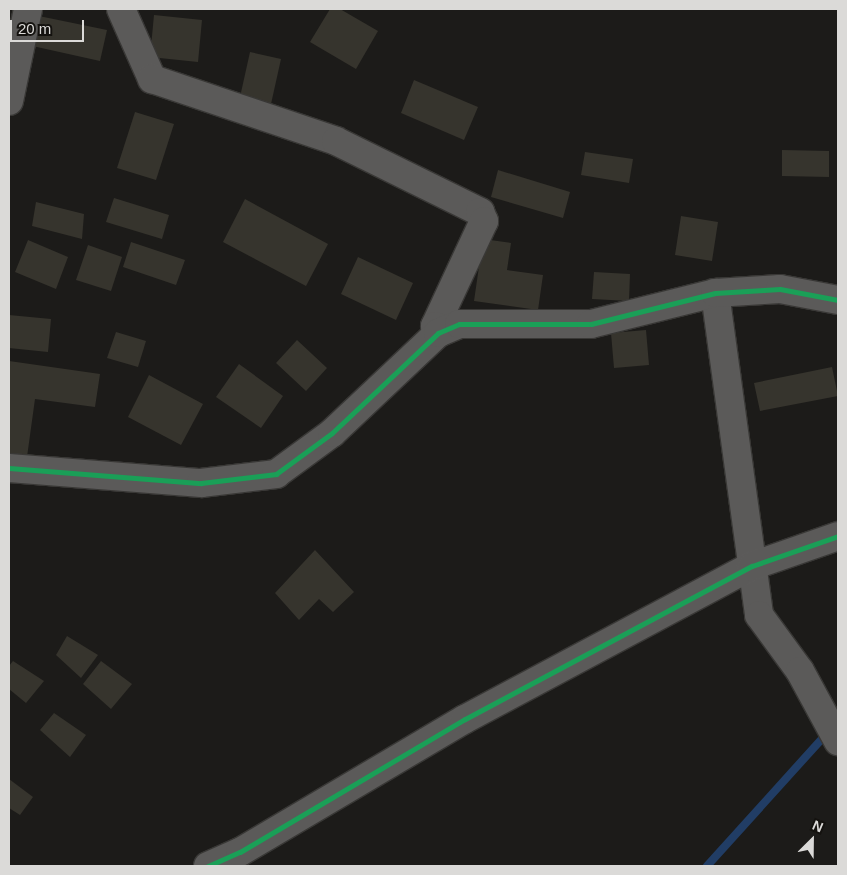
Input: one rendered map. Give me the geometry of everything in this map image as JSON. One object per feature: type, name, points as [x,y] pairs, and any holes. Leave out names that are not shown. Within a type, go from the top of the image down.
[{"type":"street","points":[[9,101],[28,9]]},
{"type":"street","points":[[121,9],[152,79],[336,142],[480,212],[484,221],[463,271],[435,326],[438,332]]},
{"type":"street","points":[[9,468],[201,483],[276,474],[332,433],[438,332],[459,324],[591,324],[714,294],[780,289],[838,300]]},
{"type":"street","points":[[714,294],[759,616],[800,671],[838,740]]},
{"type":"street","points":[[208,866],[240,852],[465,719],[752,566],[838,536]]},
{"type":"building","points":[[330,9],[340,9],[378,31],[356,69],[310,42]]},
{"type":"building","points":[[34,15],[107,30],[100,61],[28,45]]},
{"type":"building","points":[[154,15],[202,20],[198,62],[150,57]]},
{"type":"building","points":[[250,52],[281,59],[269,113],[238,106]]},
{"type":"building","points":[[414,80],[478,107],[464,140],[401,113]]},
{"type":"building","points":[[135,112],[174,124],[156,180],[117,168]]},
{"type":"building","points":[[782,150],[829,151],[829,177],[782,176]]},
{"type":"building","points":[[585,152],[633,159],[629,183],[581,175]]},
{"type":"building","points":[[498,170],[570,192],[563,218],[491,197]]},
{"type":"building","points":[[114,198],[169,215],[162,239],[106,222]]},
{"type":"building","points":[[245,199],[328,244],[306,286],[223,242]]},
{"type":"building","points":[[36,202],[84,214],[82,239],[32,226]]},
{"type":"building","points":[[681,216],[718,222],[712,261],[675,255]]},
{"type":"building","points":[[483,239],[511,243],[507,270],[543,275],[538,310],[474,301]]},
{"type":"building","points":[[28,240],[68,257],[56,289],[15,272]]},
{"type":"building","points":[[131,242],[185,260],[176,285],[123,267]]},
{"type":"building","points":[[88,245],[122,257],[111,291],[76,280]]},
{"type":"building","points":[[358,257],[413,283],[396,320],[341,294]]},
{"type":"building","points":[[594,272],[630,274],[629,301],[592,299]]},
{"type":"building","points":[[9,315],[51,319],[48,352],[9,348]]},
{"type":"building","points":[[646,330],[649,365],[614,368],[611,333]]},
{"type":"building","points":[[116,332],[146,341],[138,367],[107,358]]},
{"type":"building","points":[[297,340],[327,368],[306,391],[276,363]]},
{"type":"building","points":[[9,361],[100,374],[95,407],[35,399],[27,457],[9,454]]},
{"type":"building","points":[[239,364],[283,396],[261,428],[216,397]]},
{"type":"building","points":[[832,367],[838,396],[760,411],[754,383]]},
{"type":"building","points":[[149,375],[203,404],[181,445],[128,417]]},
{"type":"building","points":[[315,550],[354,592],[333,612],[319,599],[299,620],[275,593]]},
{"type":"building","points":[[67,636],[98,655],[81,678],[56,655]]},
{"type":"building","points":[[13,661],[44,681],[26,703],[9,689],[9,666]]},
{"type":"building","points":[[101,661],[132,684],[111,709],[83,684]]},
{"type":"building","points":[[54,713],[86,735],[70,757],[40,730]]},
{"type":"building","points":[[9,779],[33,797],[20,815],[9,808]]},
{"type":"waterway","points":[[707,866],[828,732]]},
{"type":"cycle path","points":[[9,468],[201,483],[276,474],[332,433],[438,333],[459,324],[591,324],[715,293],[780,289],[838,300]]},
{"type":"cycle path","points":[[208,866],[240,852],[465,719],[752,566],[838,536]]}]
